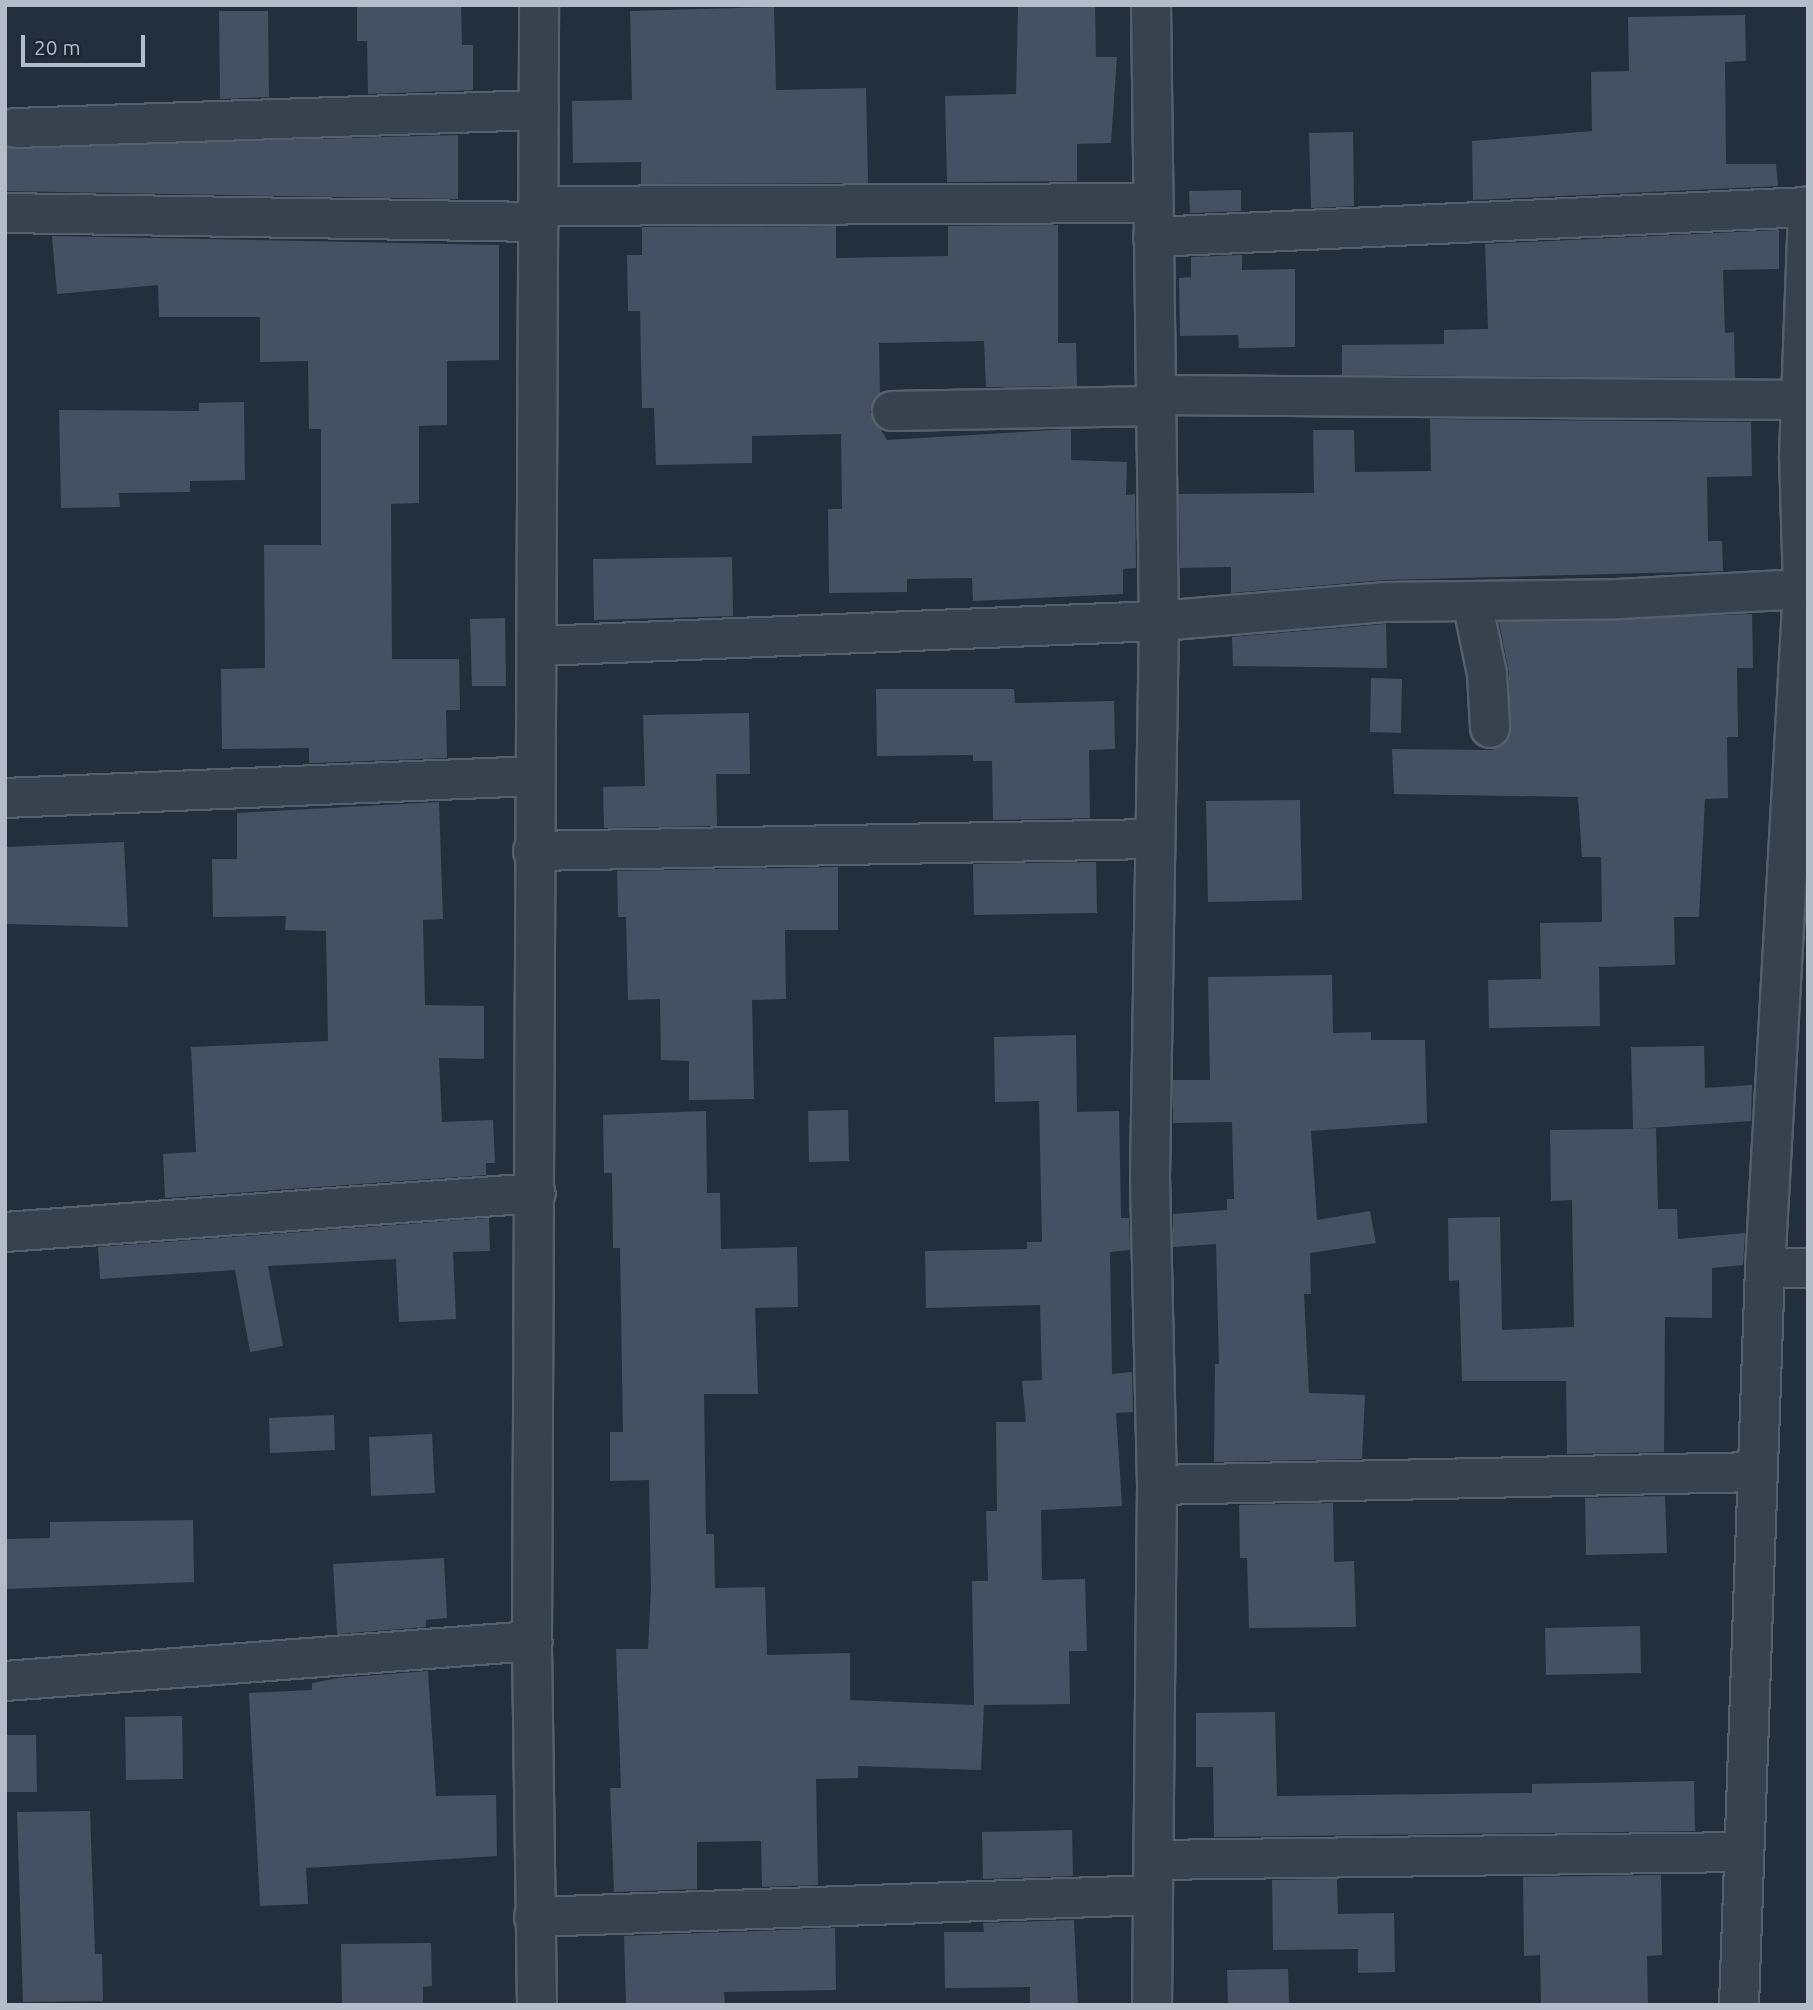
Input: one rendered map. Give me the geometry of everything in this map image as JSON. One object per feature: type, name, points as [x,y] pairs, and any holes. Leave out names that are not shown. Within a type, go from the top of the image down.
[{"type":"street","points":[[537,2005],[532,1641],[536,1193],[533,851],[539,646],[539,5]]},
{"type":"street","points":[[1151,5],[1154,400],[1159,621],[1150,1177],[1157,1485],[1152,2005]]},
{"type":"street","points":[[16,128],[539,110]]},
{"type":"street","points":[[5,213],[539,214],[1153,220],[1808,206],[1801,400],[1803,589],[1765,1268],[1742,1852],[1739,2005]]},
{"type":"street","points":[[892,411],[1154,400],[1801,400]]},
{"type":"street","points":[[539,646],[1159,621],[1384,602],[1803,589]]},
{"type":"street","points":[[1472,601],[1487,674],[1490,728]]},
{"type":"street","points":[[5,798],[534,776]]},
{"type":"street","points":[[533,851],[1155,839]]},
{"type":"street","points":[[5,1232],[536,1193]]},
{"type":"street","points":[[1765,1268],[1808,1268]]},
{"type":"street","points":[[1157,1485],[1758,1472]]},
{"type":"street","points":[[5,1681],[532,1641]]},
{"type":"street","points":[[534,1917],[1153,1877],[1742,1852]]},
{"type":"building","points":[[357,5],[461,5],[462,45],[473,45],[473,90],[368,94],[367,41],[357,41]]},
{"type":"building","points":[[1018,5],[1095,5],[1096,57],[1117,57],[1111,143],[1077,144],[1077,181],[947,182],[945,96],[1016,94]]},
{"type":"building","points":[[774,7],[776,90],[866,88],[868,183],[641,184],[641,162],[573,163],[572,101],[632,100],[630,11]]},
{"type":"building","points":[[219,11],[268,11],[269,97],[220,99]]},
{"type":"building","points":[[1745,15],[1746,61],[1725,62],[1726,164],[1776,164],[1778,186],[1473,200],[1472,141],[1592,131],[1591,72],[1629,71],[1628,17]]},
{"type":"building","points":[[1353,132],[1354,206],[1311,208],[1309,133]]},
{"type":"building","points":[[458,135],[458,199],[5,191],[5,147]]},
{"type":"building","points":[[1241,190],[1241,211],[1190,213],[1189,191]]},
{"type":"building","points":[[1058,225],[1058,343],[1076,343],[1077,386],[986,387],[984,341],[879,343],[880,393],[870,412],[887,440],[1071,429],[1071,460],[1127,462],[1126,495],[1135,494],[1136,568],[1123,569],[1123,594],[973,601],[972,578],[907,579],[907,592],[829,593],[828,509],[842,509],[841,434],[752,436],[752,463],[656,465],[654,408],[642,408],[640,311],[628,311],[627,255],[642,255],[642,227],[836,226],[836,258],[948,256],[948,226]]},
{"type":"building","points":[[1779,230],[1779,269],[1723,270],[1725,333],[1734,332],[1735,378],[1342,375],[1342,345],[1444,344],[1444,330],[1488,329],[1485,244]]},
{"type":"building","points":[[52,236],[499,245],[499,360],[447,361],[447,425],[419,426],[419,503],[391,504],[392,659],[459,659],[460,710],[446,710],[447,758],[309,763],[309,748],[222,749],[221,669],[265,668],[264,545],[321,545],[321,429],[309,429],[308,361],[260,362],[260,317],[159,317],[158,285],[57,294]]},
{"type":"building","points":[[1242,255],[1242,270],[1295,269],[1295,347],[1239,348],[1238,335],[1180,336],[1179,278],[1191,277],[1191,257]]},
{"type":"building","points":[[244,402],[245,480],[190,481],[190,492],[119,493],[120,507],[61,508],[59,410],[199,411],[199,403]]},
{"type":"building","points":[[1430,419],[1751,422],[1752,476],[1707,477],[1708,541],[1722,541],[1723,571],[1384,580],[1231,593],[1231,567],[1180,568],[1179,494],[1314,493],[1313,430],[1354,430],[1355,472],[1431,471]]},
{"type":"building","points":[[732,557],[733,616],[594,620],[593,559]]},
{"type":"building","points":[[1752,614],[1753,668],[1737,668],[1738,737],[1727,737],[1728,798],[1705,799],[1699,917],[1674,917],[1675,965],[1599,967],[1600,1026],[1489,1028],[1488,980],[1541,979],[1540,923],[1602,922],[1601,857],[1582,857],[1578,797],[1394,794],[1392,749],[1492,750],[1509,738],[1509,673],[1499,622]]},
{"type":"building","points":[[505,618],[506,686],[472,686],[470,619]]},
{"type":"building","points":[[1386,624],[1387,668],[1233,666],[1232,637]]},
{"type":"building","points":[[1371,678],[1402,679],[1401,733],[1370,732]]},
{"type":"building","points":[[876,689],[1014,689],[1015,703],[1114,701],[1115,749],[1089,750],[1090,818],[993,820],[992,761],[973,761],[973,755],[877,756]]},
{"type":"building","points":[[749,713],[750,774],[716,774],[717,826],[604,828],[603,787],[645,786],[643,715]]},
{"type":"building","points":[[1300,800],[1302,900],[1208,902],[1206,801]]},
{"type":"building","points":[[439,802],[443,919],[423,920],[425,1005],[484,1006],[484,1059],[439,1058],[442,1122],[493,1120],[495,1163],[486,1163],[486,1175],[165,1198],[163,1154],[196,1152],[191,1047],[328,1041],[326,931],[285,930],[286,916],[213,917],[212,859],[237,859],[237,813]]},
{"type":"building","points":[[124,842],[128,927],[5,924],[5,847]]},
{"type":"building","points":[[1096,862],[1097,913],[974,915],[973,864]]},
{"type":"building","points":[[838,867],[838,930],[785,930],[786,999],[752,1000],[754,1099],[689,1100],[689,1061],[661,1060],[660,999],[628,1000],[626,917],[618,917],[617,871]]},
{"type":"building","points":[[1332,975],[1333,1033],[1371,1032],[1371,1040],[1425,1040],[1427,1123],[1311,1131],[1317,1220],[1370,1211],[1376,1243],[1310,1253],[1311,1294],[1304,1294],[1309,1393],[1365,1395],[1362,1459],[1214,1462],[1215,1364],[1219,1364],[1216,1244],[1173,1247],[1173,1214],[1227,1210],[1227,1199],[1234,1199],[1232,1122],[1173,1123],[1173,1080],[1210,1080],[1208,977]]},
{"type":"building","points":[[1076,1035],[1077,1112],[1119,1111],[1121,1218],[1129,1218],[1130,1250],[1110,1252],[1112,1374],[1132,1372],[1133,1412],[1116,1413],[1122,1506],[1041,1510],[1042,1580],[1085,1579],[1087,1651],[1069,1651],[1070,1704],[984,1705],[981,1770],[858,1766],[858,1778],[816,1779],[818,1885],[762,1887],[761,1841],[697,1842],[697,1889],[614,1892],[610,1788],[621,1788],[616,1649],[648,1649],[651,1589],[649,1480],[610,1481],[610,1432],[623,1432],[620,1248],[613,1248],[612,1173],[604,1173],[603,1115],[706,1111],[707,1193],[720,1193],[721,1249],[797,1247],[798,1307],[755,1308],[758,1394],[704,1394],[706,1534],[714,1534],[715,1588],[765,1587],[767,1655],[850,1653],[850,1700],[974,1705],[972,1581],[988,1581],[986,1511],[997,1511],[996,1422],[1026,1422],[1022,1381],[1042,1380],[1040,1305],[926,1308],[925,1251],[1027,1249],[1027,1242],[1042,1242],[1039,1101],[995,1102],[994,1037]]},
{"type":"building","points":[[1704,1046],[1705,1088],[1752,1085],[1751,1121],[1634,1129],[1656,1128],[1658,1209],[1677,1209],[1678,1239],[1745,1233],[1743,1265],[1712,1268],[1712,1318],[1665,1317],[1664,1452],[1567,1454],[1566,1381],[1462,1381],[1459,1280],[1449,1281],[1448,1218],[1500,1217],[1502,1330],[1574,1327],[1572,1200],[1551,1201],[1550,1130],[1633,1129],[1631,1047]]},
{"type":"building","points":[[848,1110],[849,1161],[809,1162],[808,1111]]},
{"type":"building","points":[[489,1218],[490,1251],[453,1252],[456,1319],[399,1322],[396,1259],[268,1266],[283,1346],[250,1352],[235,1270],[100,1279],[98,1247]]},
{"type":"building","points":[[334,1415],[335,1450],[270,1453],[269,1418]]},
{"type":"building","points":[[432,1434],[435,1493],[371,1496],[369,1437]]},
{"type":"building","points":[[1665,1496],[1667,1553],[1586,1555],[1585,1498]]},
{"type":"building","points":[[1333,1503],[1334,1562],[1354,1561],[1356,1627],[1249,1628],[1247,1558],[1240,1558],[1239,1505]]},
{"type":"building","points":[[193,1520],[194,1582],[5,1589],[5,1539],[50,1538],[50,1522]]},
{"type":"building","points":[[444,1558],[447,1618],[426,1620],[426,1627],[337,1634],[333,1564]]},
{"type":"building","points":[[1640,1626],[1641,1673],[1546,1675],[1545,1628]]},
{"type":"building","points":[[428,1671],[436,1796],[496,1795],[497,1856],[306,1868],[308,1904],[260,1906],[249,1693],[312,1690],[312,1683],[339,1678]]},
{"type":"building","points":[[1275,1712],[1277,1796],[1532,1793],[1532,1784],[1694,1781],[1695,1831],[1214,1837],[1213,1767],[1196,1767],[1196,1713]]},
{"type":"building","points":[[182,1716],[183,1779],[126,1780],[125,1717]]},
{"type":"building","points":[[5,1735],[36,1735],[37,1792],[5,1792]]},
{"type":"building","points":[[90,1811],[95,1954],[102,1954],[103,2001],[23,2002],[17,1812]]},
{"type":"building","points":[[1072,1830],[1073,1876],[983,1879],[982,1832]]},
{"type":"building","points":[[1661,1875],[1662,1955],[1647,1956],[1648,2005],[1541,2005],[1540,1955],[1524,1956],[1523,1877]]},
{"type":"building","points":[[1337,1879],[1338,1914],[1394,1913],[1395,1972],[1358,1973],[1358,1949],[1273,1950],[1272,1880]]},
{"type":"building","points":[[1074,1920],[1078,2005],[1030,2005],[1030,1987],[945,1988],[944,1932],[984,1932],[983,1923]]},
{"type":"building","points":[[835,1928],[836,1990],[724,1992],[725,2005],[626,2005],[624,1936]]},
{"type":"building","points":[[431,1943],[432,1986],[423,1987],[423,2005],[342,2005],[341,1944]]},
{"type":"building","points":[[1288,1969],[1289,2005],[1228,2005],[1227,1970]]}]
